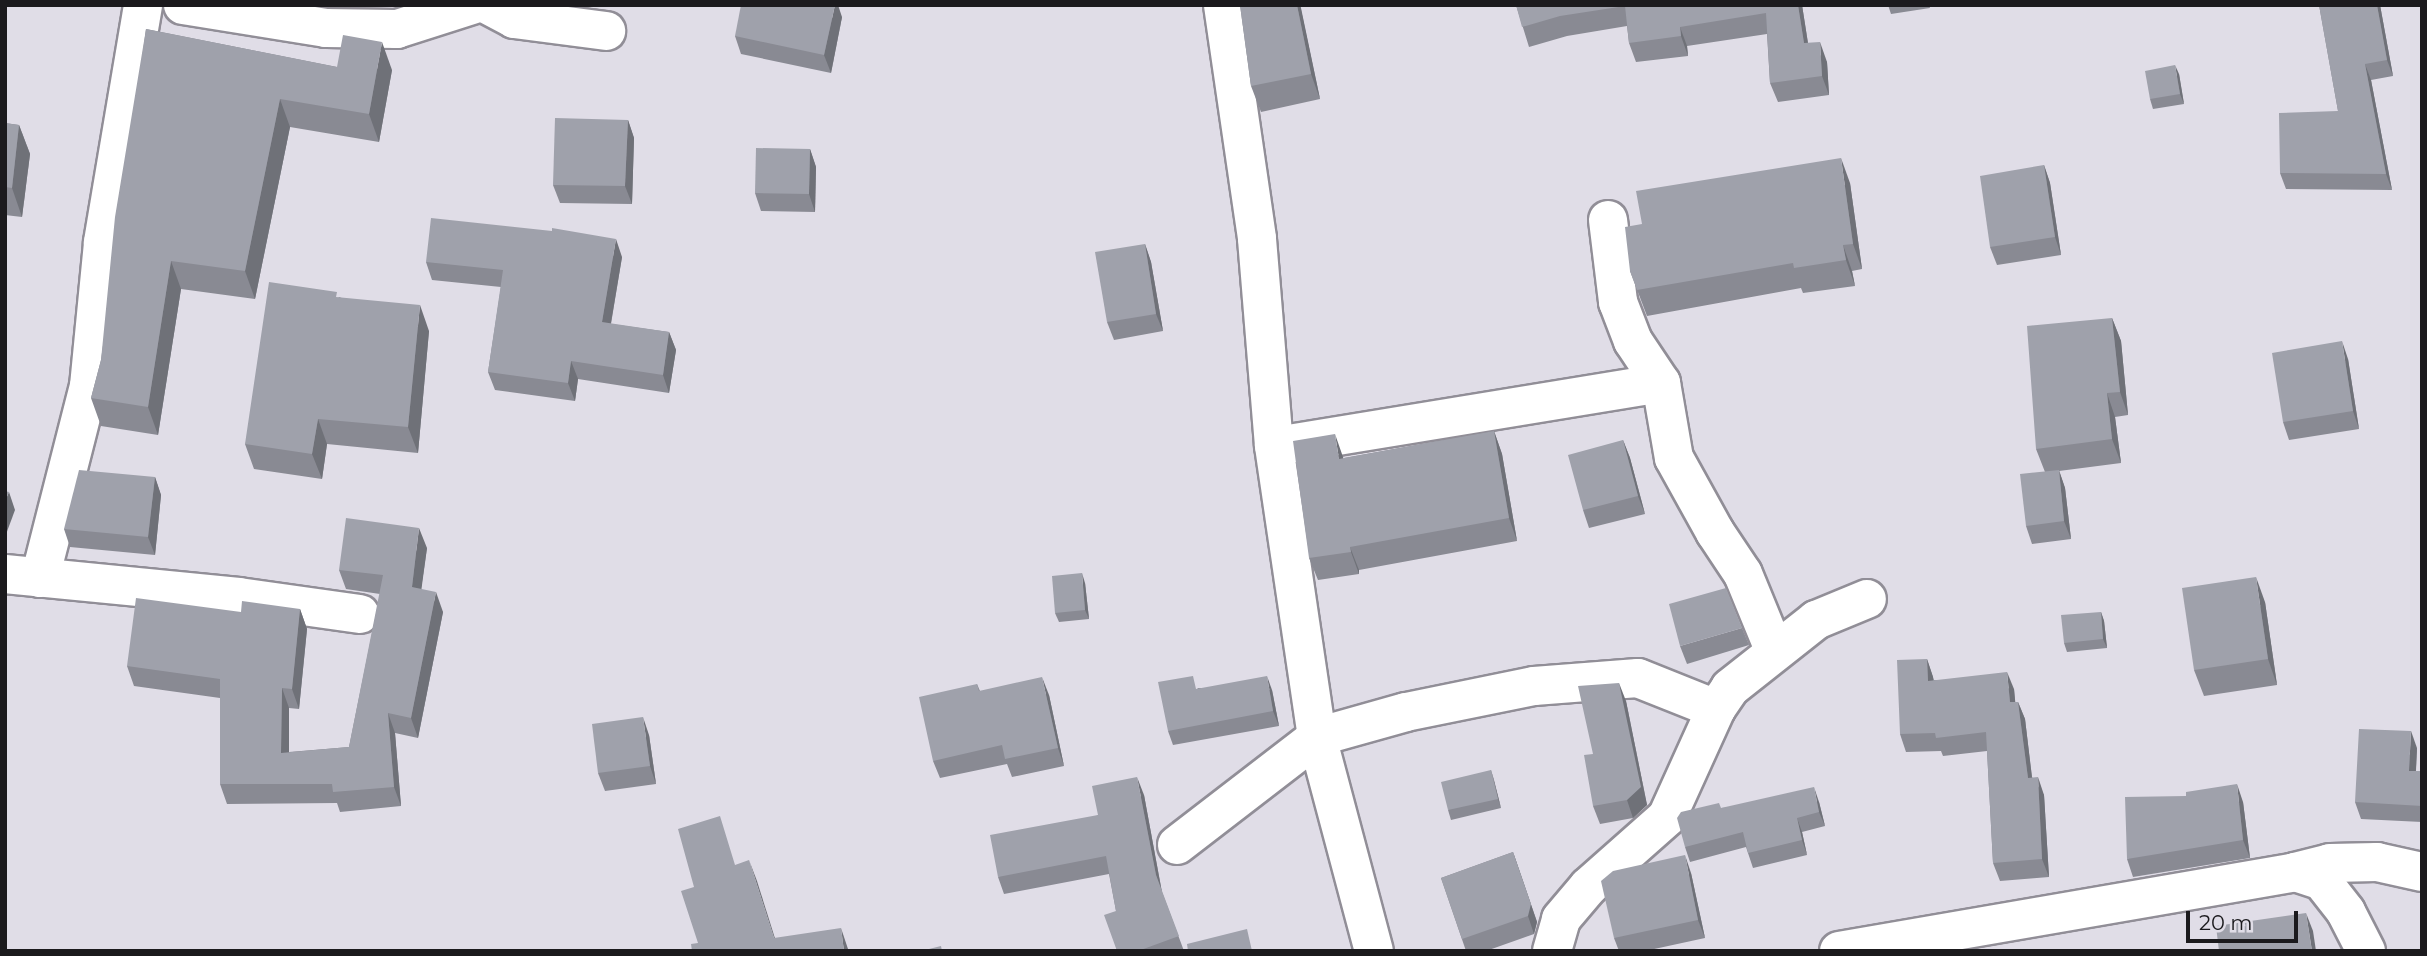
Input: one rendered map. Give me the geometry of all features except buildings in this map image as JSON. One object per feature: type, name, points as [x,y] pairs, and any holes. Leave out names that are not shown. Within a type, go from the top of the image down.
[{"type":"street","points":[[143,5],[103,242],[89,386],[22,576],[239,597],[360,614]]},
{"type":"street","points":[[183,5],[326,27],[397,29],[472,5]]},
{"type":"street","points":[[488,5],[513,19],[606,31]]},
{"type":"street","points":[[1223,5],[1257,239],[1274,446],[1317,737],[1374,951]]},
{"type":"street","points":[[1608,220],[1618,302],[1633,341],[1661,383],[1674,458],[1715,532],[1743,574],[1775,652]]},
{"type":"street","points":[[1274,446],[1661,383]]},
{"type":"street","points":[[1552,951],[1561,919],[1588,887],[1667,817],[1716,709],[1730,688],[1816,620],[1867,599]]},
{"type":"street","points":[[1177,845],[1317,737],[1406,712],[1534,686],[1638,678],[1716,709]]},
{"type":"street","points":[[1839,951],[1897,945],[2295,872],[2330,863],[2377,862],[2422,872]]},
{"type":"street","points":[[2295,872],[2322,881],[2346,912],[2365,951]]}]
